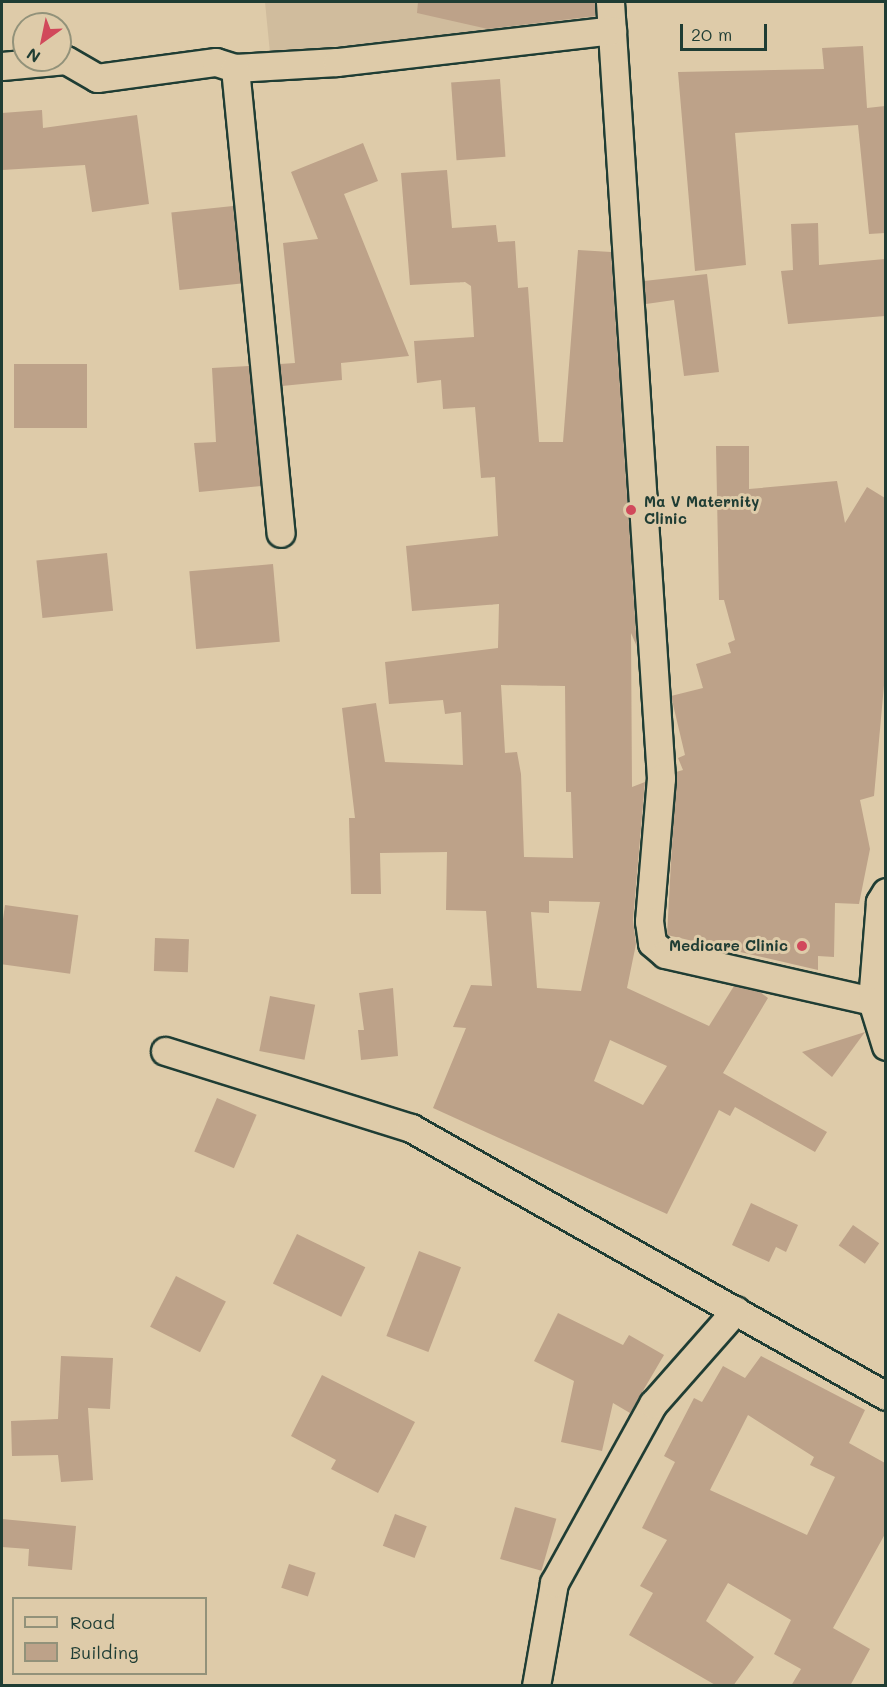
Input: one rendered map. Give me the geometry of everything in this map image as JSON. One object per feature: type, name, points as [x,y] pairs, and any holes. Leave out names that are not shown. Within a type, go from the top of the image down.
[{"type":"street","points":[[609,2],[661,778],[649,921],[652,943],[665,954],[872,1001]]},
{"type":"street","points":[[2,66],[66,60],[97,78],[216,62],[234,68],[612,30]]},
{"type":"street","points":[[234,68],[281,533]]},
{"type":"street","points":[[885,892],[880,902],[872,1001],[885,1046]]},
{"type":"street","points":[[165,1051],[411,1128],[885,1396]]},
{"type":"street","points":[[536,1686],[554,1583],[653,1404],[736,1310]]},
{"type":"shaded area","points":[[265,2],[614,2],[615,19],[270,53]]},
{"type":"building","points":[[418,2],[595,2],[595,16],[488,29],[417,13]]},
{"type":"building","points":[[863,46],[867,108],[885,106],[885,233],[869,234],[858,125],[735,133],[746,265],[695,271],[678,72],[824,69],[822,48]]},
{"type":"building","points":[[500,79],[505,157],[457,160],[451,82]]},
{"type":"building","points":[[42,110],[43,128],[137,115],[149,204],[92,212],[85,165],[2,170],[2,113]]},
{"type":"building","points":[[363,143],[378,181],[344,194],[409,356],[341,363],[342,380],[282,386],[280,364],[295,363],[283,243],[318,239],[291,172]]},
{"type":"building","points":[[447,170],[452,228],[496,225],[498,242],[515,241],[518,288],[528,287],[539,442],[563,442],[578,250],[611,252],[637,647],[631,633],[632,787],[645,782],[633,920],[636,944],[627,988],[709,1026],[734,986],[760,992],[768,998],[723,1073],[827,1132],[815,1152],[735,1107],[730,1116],[719,1110],[667,1214],[433,1108],[466,1028],[453,1027],[471,985],[492,986],[486,911],[446,910],[447,852],[380,853],[381,894],[351,894],[349,818],[355,818],[342,708],[376,703],[385,762],[463,765],[461,712],[445,714],[443,700],[389,704],[385,662],[498,648],[499,604],[412,611],[406,546],[498,536],[495,477],[481,478],[475,407],[443,409],[441,380],[417,383],[414,341],[474,337],[471,286],[465,282],[410,285],[401,173]],"holes":[[[501,685],[565,686],[566,792],[571,792],[573,858],[524,857],[521,774],[517,752],[505,753]],[[549,901],[600,902],[581,991],[537,988],[531,912],[549,913]],[[610,1040],[667,1066],[643,1105],[594,1081]]]},
{"type":"building","points":[[233,206],[241,284],[179,290],[171,212]]},
{"type":"building","points":[[818,223],[819,265],[885,259],[885,316],[788,324],[781,271],[793,270],[791,224]]},
{"type":"building","points":[[707,274],[719,372],[684,376],[674,300],[646,304],[644,281]]},
{"type":"building","points":[[14,364],[87,364],[87,428],[14,428]]},
{"type":"building","points":[[249,366],[261,486],[199,492],[194,443],[216,442],[212,368]]},
{"type":"building","points":[[716,446],[749,446],[749,489],[837,481],[845,523],[867,487],[885,498],[885,674],[874,796],[860,800],[870,849],[859,904],[835,903],[834,957],[818,956],[818,970],[667,935],[676,772],[683,770],[678,758],[685,755],[671,696],[703,688],[696,664],[731,653],[728,643],[735,640],[724,600],[719,600]]},
{"type":"building","points":[[107,553],[113,611],[42,618],[36,560]]},
{"type":"building","points":[[273,564],[280,642],[196,649],[189,571]]},
{"type":"building","points":[[5,905],[78,915],[70,974],[2,964],[2,926]]},
{"type":"building","points":[[155,938],[189,939],[188,972],[154,971]]},
{"type":"building","points":[[393,988],[398,1056],[361,1060],[358,1030],[364,1030],[359,993]]},
{"type":"building","points":[[270,996],[315,1005],[304,1060],[259,1051]]},
{"type":"building","points":[[865,1032],[832,1077],[802,1052]]},
{"type":"building","points":[[217,1098],[257,1115],[234,1168],[194,1151]]},
{"type":"building","points":[[751,1203],[798,1225],[786,1252],[776,1247],[769,1262],[732,1245]]},
{"type":"building","points":[[853,1225],[879,1243],[865,1264],[839,1245]]},
{"type":"building","points":[[297,1234],[365,1267],[341,1317],[273,1283]]},
{"type":"building","points":[[419,1251],[461,1267],[428,1352],[386,1336]]},
{"type":"building","points":[[176,1276],[226,1301],[200,1352],[150,1327]]},
{"type":"building","points":[[558,1313],[623,1345],[629,1335],[664,1355],[630,1413],[613,1403],[602,1451],[561,1442],[574,1381],[534,1361]]},
{"type":"building","points":[[61,1356],[113,1358],[110,1409],[88,1408],[93,1480],[61,1482],[58,1455],[12,1456],[11,1421],[58,1419]]},
{"type":"building","points":[[761,1356],[865,1410],[849,1443],[885,1463],[885,1534],[833,1628],[870,1649],[850,1686],[791,1686],[801,1669],[774,1654],[791,1620],[728,1583],[706,1621],[754,1657],[733,1686],[717,1686],[629,1635],[653,1593],[640,1586],[667,1540],[642,1528],[675,1462],[664,1456],[694,1398],[702,1402],[723,1366],[745,1378]],"holes":[[[748,1415],[814,1457],[810,1465],[835,1477],[807,1535],[710,1490]]]},
{"type":"building","points":[[322,1375],[415,1422],[378,1493],[331,1469],[336,1460],[291,1436]]},
{"type":"building","points":[[515,1507],[556,1519],[541,1571],[500,1559]]},
{"type":"building","points":[[395,1514],[427,1526],[415,1558],[383,1546]]},
{"type":"building","points":[[2,1519],[76,1526],[72,1570],[28,1566],[29,1549],[2,1547]]},
{"type":"building","points":[[289,1564],[316,1573],[308,1596],[281,1588]]},
{"type":"place","name":"Ma V Maternity Clinic","points":[[631,510]]},
{"type":"place","name":"Medicare Clinic","points":[[802,946]]}]
